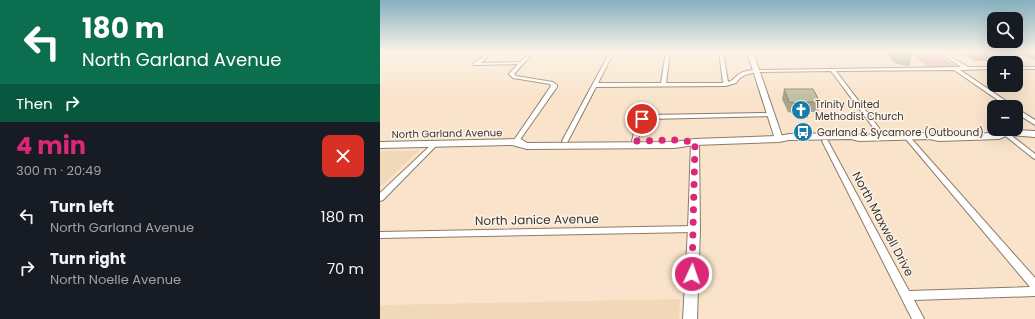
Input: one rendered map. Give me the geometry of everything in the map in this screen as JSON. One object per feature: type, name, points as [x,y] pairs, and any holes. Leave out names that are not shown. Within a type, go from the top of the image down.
[{"type":"main road","name":"North Garland Avenue","points":[[515,143],[527,146],[633,146],[677,145],[695,142],[779,139],[806,136],[851,136],[859,138],[999,136]]},
{"type":"main road","name":"North Garland Avenue","points":[[779,139],[791,142],[854,140],[859,138]]},
{"type":"main road","name":"North Garland Avenue","points":[[380,145],[515,143],[530,141],[677,140],[695,142]]},
{"type":"street","points":[[515,143],[554,87],[551,83],[515,77],[511,74],[517,67]]},
{"type":"street","points":[[565,141],[604,67]]},
{"type":"street","points":[[663,84],[666,67]]},
{"type":"street","points":[[723,67],[726,84]]},
{"type":"street","points":[[755,67],[779,139]]},
{"type":"street","points":[[595,85],[726,84],[734,82],[742,73],[756,71],[987,68]]},
{"type":"street","points":[[1023,68],[1035,68]]},
{"type":"street","points":[[956,69],[1002,100]]},
{"type":"street","points":[[833,71],[883,137]]},
{"type":"street","points":[[635,141],[640,121],[649,117],[771,115]]},
{"type":"street","points":[[1023,115],[1035,123]]},
{"type":"street","points":[[1009,136],[1035,157]]},
{"type":"street","points":[[907,137],[1035,285]]},
{"type":"street","name":"North Maxwell Drive","points":[[825,141],[918,319]]},
{"type":"street","points":[[690,319],[694,229],[695,142]]},
{"type":"street","points":[[380,198],[435,144]]},
{"type":"street","name":"North Janice Avenue","points":[[380,235],[694,229]]},
{"type":"street","points":[[907,296],[1035,291]]},
{"type":"shaded area","points":[[380,151],[419,151],[380,187]]},
{"type":"shaded area","points":[[680,299],[679,319],[380,319],[380,305]]},
{"type":"building","points":[[784,89],[813,89],[820,102],[807,102],[810,108],[797,108],[795,103],[789,102]]},
{"type":"place","name":"Trinity United Methodist Church","points":[[801,110]]},
{"type":"place","name":"Garland & Sycamore (Outbound)","points":[[803,132]]},
{"type":"route","points":[[642,119],[639,124],[635,141],[677,140],[695,142],[692,274]]}]
